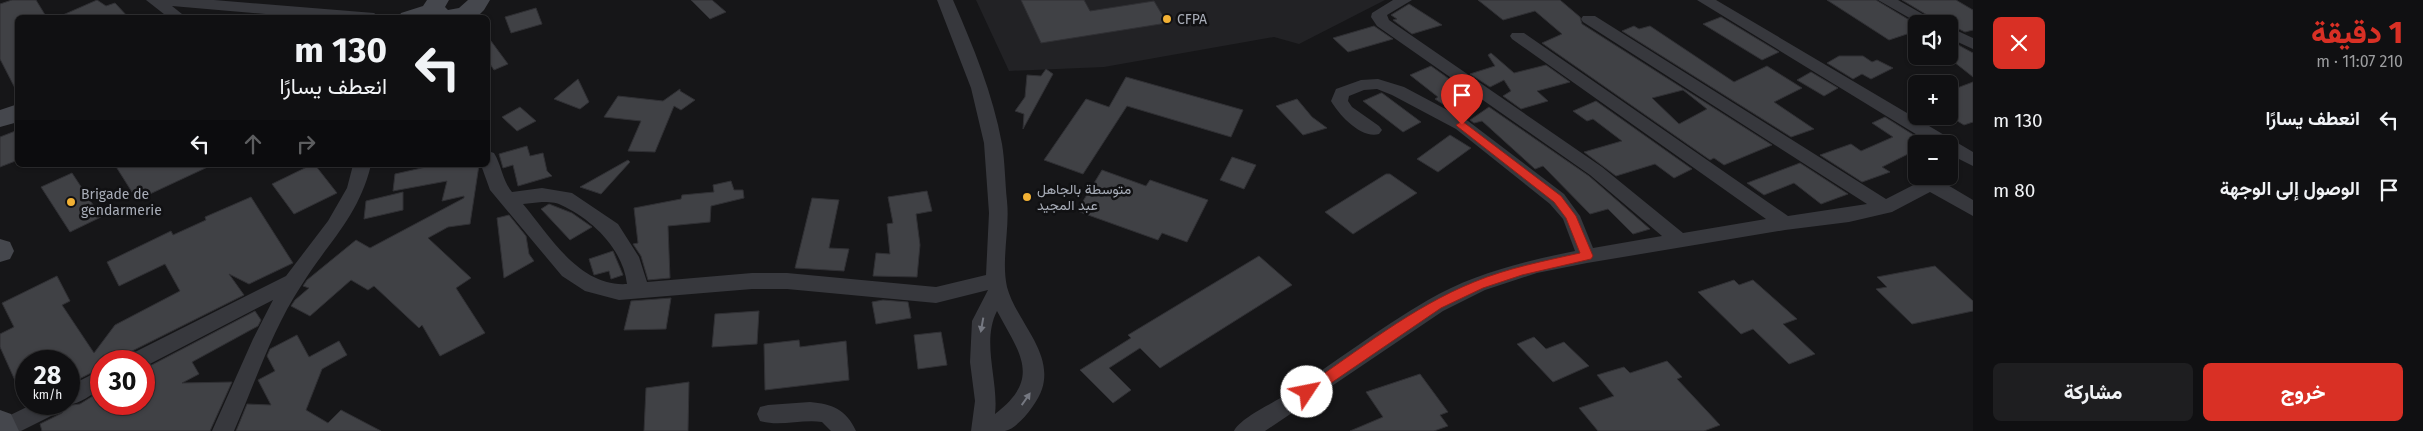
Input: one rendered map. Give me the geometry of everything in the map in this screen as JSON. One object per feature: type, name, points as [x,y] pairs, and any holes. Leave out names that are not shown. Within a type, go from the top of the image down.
[{"type":"main road","points":[[423,15],[443,11],[467,14],[484,2]]},
{"type":"main road","points":[[0,119],[15,113]]},
{"type":"street","points":[[154,0],[176,15]]},
{"type":"street","points":[[159,0],[338,15]]},
{"type":"street","points":[[945,0],[981,92],[993,145],[998,208],[997,285],[982,321],[981,362],[986,401],[982,431]]},
{"type":"street","points":[[1404,0],[1380,13],[1379,17],[1383,23],[1596,171],[1679,240]]},
{"type":"street","points":[[1705,0],[1930,135]]},
{"type":"street","points":[[1886,0],[1915,15]]},
{"type":"street","points":[[1589,20],[1885,207]]},
{"type":"street","points":[[1518,36],[1785,223]]},
{"type":"street","points":[[1958,36],[1973,44]]},
{"type":"street","points":[[1373,130],[1346,112],[1339,101],[1342,93],[1361,85],[1378,84],[1398,91],[1462,125],[1558,199],[1571,216],[1587,256]]},
{"type":"street","points":[[1958,152],[1973,162],[1958,170]]},
{"type":"street","points":[[490,164],[496,184],[581,282],[606,290],[620,292],[752,281],[787,281],[936,295],[997,285]]},
{"type":"street","points":[[223,431],[263,339],[293,281],[335,226],[356,188],[361,167]]},
{"type":"street","points":[[1245,431],[1275,414],[1436,305],[1478,285],[1528,269],[1587,256],[1785,223],[1849,215],[1885,207],[1928,185]]},
{"type":"street","points":[[1949,185],[1973,209]]},
{"type":"street","points":[[508,199],[542,195],[565,198],[611,229],[629,257],[636,275],[638,291]]},
{"type":"street","points":[[155,351],[293,281]]},
{"type":"street","points":[[990,431],[1022,405],[1030,394],[1034,379],[1030,359],[1021,336],[997,285]]},
{"type":"street","points":[[768,414],[810,411],[828,413],[845,431]]},
{"type":"street","points":[[2,428],[30,415]]},
{"type":"shaded area","name":"CFPA","points":[[976,0],[1385,0],[1299,44],[1274,37],[1104,67],[1009,71]]},
{"type":"building","points":[[12,0],[36,0],[45,15],[15,15],[15,88],[0,59],[0,4]]},
{"type":"building","points":[[97,0],[106,6],[115,3],[126,15],[63,15]]},
{"type":"building","points":[[691,0],[712,0],[726,12],[710,19]]},
{"type":"building","points":[[1021,0],[1084,0],[1090,11],[1154,1],[1167,23],[1041,43]]},
{"type":"building","points":[[1478,0],[1560,0],[1580,17],[1582,24],[1772,145],[1724,165],[1714,158],[1710,160],[1542,43],[1562,34],[1535,11],[1503,20]],"holes":[[[1683,90],[1707,109],[1679,124],[1652,98]]]},
{"type":"building","points":[[1827,0],[1876,0],[1908,19],[1908,34],[1889,40]]},
{"type":"building","points":[[1902,0],[1956,0],[1973,10],[1973,30],[1965,32],[1958,28],[1958,15],[1927,15]]},
{"type":"building","points":[[1409,4],[1442,25],[1412,34],[1393,20],[1397,19],[1391,15]]},
{"type":"building","points":[[536,8],[542,24],[511,33],[505,17]]},
{"type":"building","points":[[1721,17],[1779,52],[1762,60],[1703,24]]},
{"type":"building","points":[[1374,26],[1393,39],[1348,52],[1333,38]]},
{"type":"building","points":[[1634,26],[1639,29],[1650,26],[1734,82],[1767,66],[1802,88],[1774,102],[1814,129],[1791,137],[1622,31]]},
{"type":"building","points":[[490,40],[508,64],[494,70],[490,64]]},
{"type":"building","points":[[1958,45],[1973,53],[1973,77],[1958,65]]},
{"type":"building","points":[[1491,53],[1514,73],[1546,65],[1570,82],[1537,91],[1548,101],[1521,109],[1503,96],[1511,91],[1504,80],[1490,87],[1470,74],[1495,66],[1488,55]]},
{"type":"building","points":[[1839,56],[1863,56],[1872,62],[1877,60],[1893,68],[1871,79],[1862,74],[1853,79],[1827,63]]},
{"type":"building","points":[[1431,66],[1473,96],[1449,108],[1435,99],[1438,97],[1410,75]]},
{"type":"building","points":[[1046,69],[1053,74],[1023,129],[1024,114],[1015,111],[1025,97],[1027,75],[1041,76]]},
{"type":"building","points":[[1811,72],[1838,88],[1824,96],[1797,80]]},
{"type":"building","points":[[1126,77],[1243,110],[1231,137],[1127,106],[1083,174],[1044,160],[1086,99],[1109,107]]},
{"type":"building","points":[[578,79],[589,102],[580,109],[554,99]]},
{"type":"building","points":[[1973,82],[1973,122],[1964,125],[1958,121],[1958,88]]},
{"type":"building","points":[[680,89],[680,91],[695,100],[681,110],[674,106],[655,152],[628,151],[641,121],[604,117],[618,96],[663,101]]},
{"type":"building","points":[[1381,93],[1421,122],[1403,132],[1363,101]]},
{"type":"building","points":[[1297,99],[1312,117],[1327,128],[1303,135],[1276,106]]},
{"type":"building","points":[[1596,101],[1692,169],[1674,178],[1655,164],[1616,176],[1584,152],[1622,141],[1593,119],[1587,121],[1573,111]]},
{"type":"building","points":[[520,107],[536,121],[517,131],[502,117]]},
{"type":"building","points":[[1489,107],[1589,176],[1650,229],[1633,234],[1608,209],[1590,214],[1543,166],[1535,169],[1482,121],[1474,123],[1470,120]]},
{"type":"building","points":[[1885,117],[1914,135],[1908,135],[1908,154],[1882,167],[1890,172],[1862,182],[1820,155],[1851,144],[1861,151],[1893,137],[1872,123]]},
{"type":"building","points":[[15,131],[15,161],[0,167],[0,137]]},
{"type":"building","points":[[1450,135],[1471,148],[1438,172],[1417,159]]},
{"type":"building","points":[[527,146],[530,156],[543,153],[547,171],[552,176],[518,186],[513,165],[503,168],[499,154]]},
{"type":"building","points":[[1232,157],[1256,165],[1244,189],[1220,180]]},
{"type":"building","points":[[628,160],[630,162],[601,194],[580,187]]},
{"type":"building","points":[[1800,163],[1848,194],[1821,204],[1794,183],[1764,195],[1747,183]]},
{"type":"building","points":[[116,167],[208,167],[137,200]]},
{"type":"building","points":[[307,167],[317,167],[337,193],[294,214],[272,184]]},
{"type":"building","points":[[426,167],[479,167],[470,224],[448,227],[428,238],[471,278],[456,288],[485,333],[440,356],[422,325],[419,328],[374,286],[368,290],[351,280],[310,316],[291,306],[309,288],[303,286],[307,280],[356,240],[370,248],[464,198],[464,196],[442,201],[447,181],[393,191],[395,174]]},
{"type":"building","points":[[1102,170],[1146,186],[1150,180],[1208,200],[1187,242],[1162,233],[1158,240],[1077,211]]},
{"type":"building","name":"Brigade de gendarmerie","points":[[72,173],[101,217],[70,232],[41,187]]},
{"type":"building","points":[[1386,174],[1390,174],[1417,193],[1353,234],[1325,212]]},
{"type":"building","points":[[731,181],[734,190],[743,190],[744,198],[711,206],[710,222],[668,226],[670,278],[648,280],[641,256],[633,244],[638,243],[634,208],[681,199],[682,195],[714,192],[713,185]]},
{"type":"building","points":[[927,191],[932,211],[916,214],[920,245],[917,277],[873,276],[876,253],[890,254],[887,224],[893,223],[888,197]]},
{"type":"building","points":[[403,192],[403,210],[364,219],[366,201]]},
{"type":"building","points":[[251,197],[293,263],[249,284],[229,274],[244,295],[134,350],[96,350],[115,325],[180,291],[165,264],[119,286],[107,262],[171,231],[173,235],[206,220],[205,217]]},
{"type":"building","points":[[812,198],[839,200],[829,248],[849,249],[844,271],[795,268]]},
{"type":"building","points":[[549,204],[572,213],[592,227],[570,240],[541,209]]},
{"type":"building","points":[[509,215],[526,236],[529,254],[534,261],[504,278],[497,218]]},
{"type":"building","points":[[613,251],[623,275],[611,279],[609,271],[594,275],[589,259]]},
{"type":"building","points":[[1259,256],[1292,285],[1160,368],[1140,348],[1109,368],[1131,390],[1113,403],[1080,370],[1131,338],[1128,335]]},
{"type":"building","points":[[1935,266],[1973,301],[1973,311],[1912,324],[1876,289],[1887,287],[1877,277]]},
{"type":"building","points":[[57,276],[70,301],[62,305],[92,350],[90,350],[90,374],[80,378],[80,350],[15,350],[15,380],[0,347],[0,334],[14,327],[2,303]]},
{"type":"building","points":[[1734,280],[1739,285],[1753,280],[1797,319],[1783,324],[1815,354],[1789,364],[1753,329],[1741,334],[1698,292]]},
{"type":"building","points":[[671,298],[666,329],[624,330],[631,301]]},
{"type":"building","points":[[883,300],[908,302],[911,318],[876,324],[872,302]]},
{"type":"building","points":[[255,311],[261,320],[258,326],[192,362],[199,374],[182,383],[232,382],[210,431],[42,431],[40,424],[58,415],[80,415],[80,404],[90,398],[90,415],[155,415],[155,363]]},
{"type":"building","points":[[759,311],[757,344],[712,347],[715,314]]},
{"type":"building","points":[[941,332],[947,365],[918,369],[914,335]]},
{"type":"building","points":[[297,335],[309,357],[339,341],[347,355],[322,369],[306,410],[328,423],[341,410],[381,431],[236,431],[247,404],[271,405],[258,380],[275,371],[267,356],[270,349]]},
{"type":"building","points":[[1534,337],[1546,349],[1564,342],[1589,366],[1553,382],[1517,344]]},
{"type":"building","points":[[799,340],[800,347],[846,341],[849,380],[765,390],[764,344]]},
{"type":"building","points":[[1667,361],[1682,377],[1677,379],[1720,425],[1704,431],[1598,431],[1579,408],[1614,396],[1597,375],[1624,367],[1630,373]]},
{"type":"building","points":[[1420,374],[1448,412],[1440,415],[1448,426],[1434,431],[1350,431],[1383,417],[1366,392]]},
{"type":"building","points":[[689,382],[688,431],[644,431],[646,388]]},
{"type":"place","name":"CFPA","points":[[1167,19]]},
{"type":"place","name":"متوسطة بالجاهل عبد المجيد","points":[[1027,197]]},
{"type":"place","name":"Brigade de gendarmerie","points":[[71,202]]},
{"type":"route","points":[[1307,392],[1436,305],[1478,285],[1536,266],[1587,256],[1571,216],[1558,199],[1462,125]]}]
